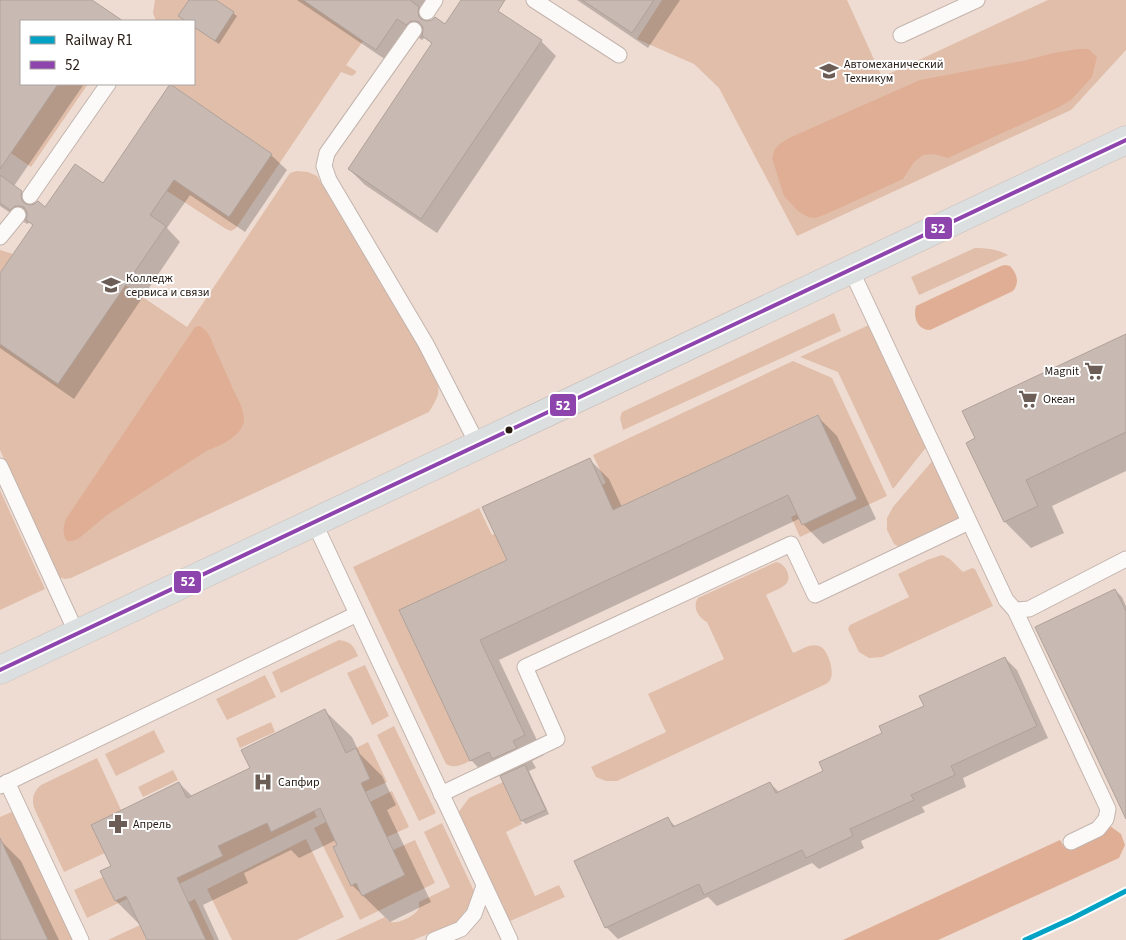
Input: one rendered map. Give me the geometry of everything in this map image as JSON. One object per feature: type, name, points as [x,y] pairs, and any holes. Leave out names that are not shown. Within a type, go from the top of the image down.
[{"type":"main road","points":[[0,670],[1126,140]]},
{"type":"lane","points":[[534,0],[618,55]]},
{"type":"lane","points":[[901,35],[977,0]]},
{"type":"lane","points":[[414,30],[327,153],[324,166],[329,180],[426,344],[478,445]]},
{"type":"lane","points":[[30,196],[107,85]]},
{"type":"lane","points":[[0,237],[18,214]]},
{"type":"lane","points":[[851,270],[1006,600],[1015,610],[1108,809],[1106,819],[1098,829],[1071,842]]},
{"type":"lane","points":[[0,466],[77,634]]},
{"type":"lane","points":[[314,522],[510,940]]},
{"type":"lane","points":[[441,794],[557,739],[524,667],[791,544],[815,595],[969,522]]},
{"type":"lane","points":[[1015,610],[1028,609],[1126,558]]},
{"type":"lane","points":[[82,940],[4,784],[357,614]]},
{"type":"lane","points":[[434,940],[461,929],[474,914],[484,886]]},
{"type":"shaded area","points":[[155,0],[303,0],[363,41],[346,65],[356,71],[356,73],[352,76],[341,72],[236,228],[231,231],[167,191],[174,180],[229,217],[272,154],[171,85],[195,85],[195,20],[156,20],[153,13]]},
{"type":"shaded area","points":[[662,0],[847,0],[882,77],[1048,0],[1126,0],[1126,50],[1071,110],[797,236],[719,88],[694,64],[637,39]]},
{"type":"shaded area","points":[[1078,49],[1088,49],[1097,57],[1092,77],[1071,100],[1059,107],[948,158],[934,154],[923,155],[914,162],[903,179],[815,218],[808,217],[798,211],[784,196],[772,158],[775,149],[789,138],[920,80]]},
{"type":"shaded area","points":[[57,85],[87,85],[31,167],[11,153]]},
{"type":"shaded area","points":[[297,171],[308,172],[317,176],[434,372],[438,384],[438,393],[433,406],[429,412],[71,578],[58,577],[0,450],[0,344],[58,384],[125,285],[187,327],[290,173]]},
{"type":"shaded area","points":[[975,248],[992,249],[1008,255],[919,295],[911,277]]},
{"type":"shaded area","points":[[0,250],[13,254],[0,273]]},
{"type":"shaded area","points":[[1005,265],[1010,266],[1016,275],[1017,281],[1013,291],[930,330],[919,325],[915,314],[916,306]]},
{"type":"shaded area","points":[[834,313],[841,331],[623,430],[620,418],[622,412]]},
{"type":"shaded area","points":[[871,324],[928,445],[893,489],[838,372],[800,357]]},
{"type":"shaded area","points":[[200,326],[210,337],[241,407],[244,419],[240,430],[230,439],[208,450],[107,515],[78,539],[67,541],[64,536],[66,519],[195,327]]},
{"type":"shaded area","points":[[793,361],[832,378],[887,496],[800,537],[791,517],[797,514],[803,525],[857,499],[817,415],[399,610],[470,761],[455,766],[446,764],[353,567],[479,508],[492,535],[606,483],[593,455]]},
{"type":"shaded area","points":[[934,459],[962,517],[899,547],[894,544],[887,530],[887,518],[893,507]]},
{"type":"shaded area","points":[[0,490],[45,589],[0,610]]},
{"type":"shaded area","points":[[942,555],[950,559],[963,572],[972,568],[975,569],[993,606],[882,657],[869,658],[859,652],[848,629],[850,625],[909,597],[898,574]]},
{"type":"shaded area","points":[[776,562],[782,564],[786,569],[788,575],[787,583],[766,595],[793,653],[812,645],[819,646],[825,651],[830,660],[832,670],[830,681],[617,781],[606,781],[596,777],[591,767],[666,732],[648,694],[724,659],[707,622],[697,612],[696,601],[698,598]]},
{"type":"shaded area","points":[[339,640],[351,645],[358,656],[281,693],[272,672]]},
{"type":"shaded area","points":[[365,665],[389,716],[372,725],[347,673]]},
{"type":"shaded area","points":[[265,675],[276,697],[227,720],[216,699]]},
{"type":"shaded area","points":[[271,722],[275,732],[240,748],[236,738]]},
{"type":"shaded area","points":[[394,726],[436,813],[419,821],[377,735]]},
{"type":"shaded area","points":[[154,730],[165,752],[116,776],[105,754]]},
{"type":"shaded area","points":[[368,742],[387,782],[365,792],[361,783],[370,778],[356,748]]},
{"type":"shaded area","points":[[97,758],[121,810],[105,853],[64,872],[35,810],[34,796],[36,790],[41,785]]},
{"type":"shaded area","points":[[173,770],[178,780],[143,797],[138,787]]},
{"type":"shaded area","points":[[503,782],[522,824],[506,832],[535,896],[559,885],[565,897],[508,922],[457,814],[469,798]]},
{"type":"shaded area","points":[[392,791],[409,827],[387,837],[370,802]]},
{"type":"shaded area","points":[[310,802],[317,817],[179,884],[172,869],[191,872],[222,856],[218,846],[267,823],[271,832],[303,816]]},
{"type":"shaded area","points":[[14,811],[74,940],[0,940],[0,817]]},
{"type":"shaded area","points":[[326,822],[337,845],[333,848],[351,885],[356,883],[362,896],[405,875],[393,850],[415,840],[435,883],[360,920],[314,828]]},
{"type":"shaded area","points":[[442,823],[474,891],[467,909],[456,923],[413,940],[336,940],[385,917],[391,922],[406,919],[418,910],[419,902],[450,887],[424,832]]},
{"type":"shaded area","points":[[1110,826],[1121,834],[1125,845],[1119,858],[938,940],[843,940],[1060,840],[1064,847],[1071,848]]},
{"type":"shaded area","points":[[306,839],[344,917],[297,940],[232,940],[207,889]]},
{"type":"shaded area","points":[[103,877],[115,901],[126,896],[127,899],[87,918],[74,890]]},
{"type":"shaded area","points":[[195,899],[214,940],[206,940],[194,915],[183,905]]},
{"type":"shaded area","points":[[140,925],[147,940],[108,940]]},
{"type":"building","points":[[0,0],[92,0],[122,20],[20,20],[20,85],[57,85],[0,169]]},
{"type":"building","points":[[189,0],[216,0],[234,12],[215,41],[195,28],[195,20],[184,20],[178,16]]},
{"type":"building","points":[[303,0],[410,0],[419,7],[418,12],[421,19],[427,21],[435,17],[445,24],[461,0],[505,0],[498,11],[542,40],[421,219],[348,169],[432,43],[422,36],[423,27],[419,22],[411,21],[406,25],[397,19],[376,50]]},
{"type":"building","points":[[582,0],[654,0],[632,33]]},
{"type":"building","points":[[169,85],[272,154],[229,217],[174,180],[150,215],[166,226],[58,384],[0,344],[0,273],[33,225],[26,220],[27,212],[24,207],[15,206],[10,210],[0,203],[0,175],[22,191],[21,196],[24,203],[30,205],[38,201],[45,207],[75,164],[103,183]]},
{"type":"building","points":[[1126,334],[1126,432],[1026,480],[1038,506],[1004,522],[966,443],[975,438],[962,411]]},
{"type":"building","points":[[818,415],[857,499],[802,525],[788,495],[480,640],[525,735],[513,741],[517,748],[492,759],[489,752],[470,761],[399,610],[507,560],[482,507],[590,458],[613,510]]},
{"type":"building","points":[[1115,589],[1126,611],[1126,819],[1035,627]]},
{"type":"building","points":[[1005,657],[1037,726],[951,766],[955,775],[911,795],[914,800],[850,829],[853,836],[806,858],[802,850],[704,895],[699,884],[605,928],[574,861],[668,817],[673,827],[770,782],[776,793],[823,771],[819,762],[882,733],[879,726],[924,706],[919,696]]},
{"type":"building","points":[[325,709],[346,753],[356,748],[370,779],[361,783],[405,875],[362,896],[356,883],[351,886],[333,847],[337,845],[320,808],[271,832],[267,823],[218,846],[223,856],[177,878],[206,940],[147,940],[126,896],[115,901],[100,871],[111,866],[91,825],[179,782],[187,798],[250,768],[241,750]]},
{"type":"building","points":[[525,765],[546,810],[521,821],[500,776]]},
{"type":"building","points":[[0,838],[22,885],[48,940],[0,940]]},
{"type":"rail line","name":"R1","points":[[1025,940],[1126,891]]},
{"type":"transit line","name":"52","points":[[0,670],[1126,140]]},
{"type":"place","name":"Автомеханический Техникум","points":[[829,71]]},
{"type":"place","name":"Колледж сервиса и связи","points":[[111,285]]},
{"type":"place","name":"Magnit","points":[[1094,371]]},
{"type":"place","name":"Океан","points":[[1028,399]]},
{"type":"place","name":"Сапфир","points":[[263,782]]},
{"type":"place","name":"Апрель","points":[[118,824]]}]
